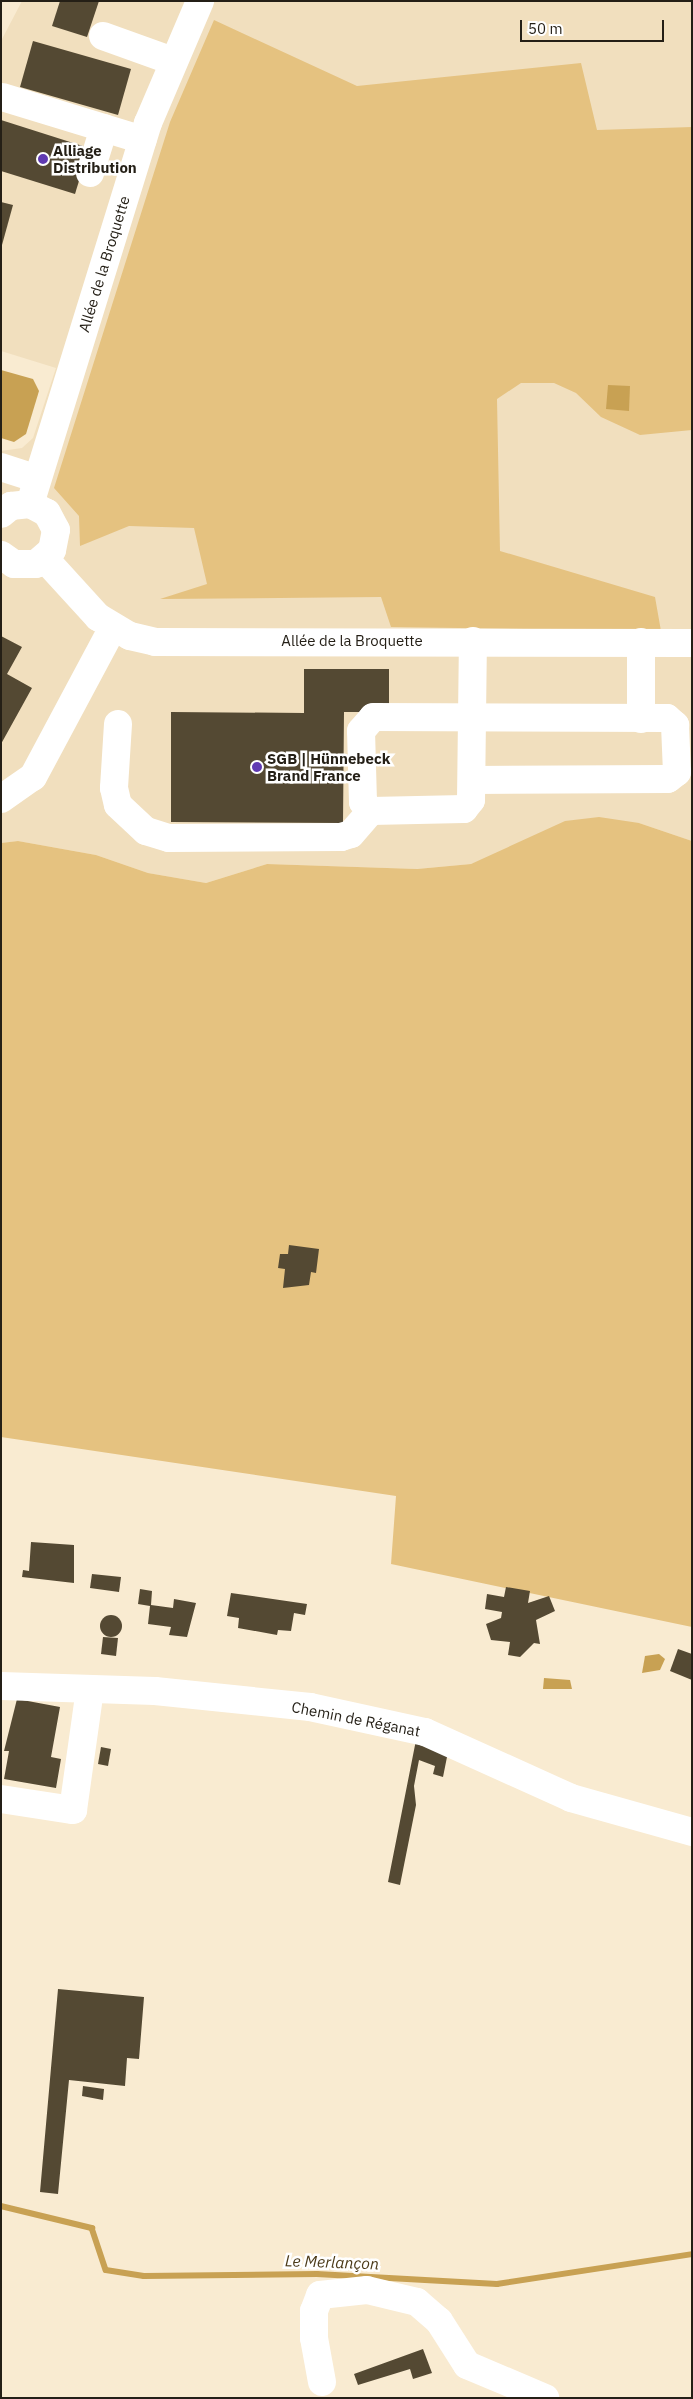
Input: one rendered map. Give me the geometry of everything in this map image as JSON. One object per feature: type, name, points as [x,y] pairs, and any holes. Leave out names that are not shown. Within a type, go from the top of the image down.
[{"type":"street","name":"Allée de la Broquette","points":[[33,492],[143,140],[172,61],[200,1]]},
{"type":"street","points":[[103,36],[172,61]]},
{"type":"street","points":[[2,96],[143,140]]},
{"type":"street","points":[[90,173],[104,128]]},
{"type":"street","points":[[1,468],[33,492],[56,530],[52,550],[45,558],[25,566],[1,555]]},
{"type":"street","points":[[1,514],[33,492]]},
{"type":"street","name":"Allée de la Broquette","points":[[45,558],[88,608],[113,627],[155,642],[474,641],[692,643]]},
{"type":"street","points":[[1,799],[33,778],[113,627]]},
{"type":"street","points":[[118,724],[114,788],[118,805],[146,832],[169,838],[341,837],[351,834],[371,811],[464,810],[471,800],[474,641]]},
{"type":"street","points":[[641,642],[641,718]]},
{"type":"street","points":[[371,811],[363,802],[361,731],[367,720],[667,718],[675,725],[674,777],[472,780]]},
{"type":"street","name":"Chemin de Réganat","points":[[1,1686],[155,1690],[310,1707],[424,1732],[571,1798],[692,1832]]},
{"type":"street","points":[[1,1799],[73,1810],[90,1689]]},
{"type":"street","points":[[322,2382],[314,2338],[314,2311],[320,2295],[367,2290],[417,2302],[439,2322],[467,2365],[545,2398]]},
{"type":"shaded area","points":[[22,1],[692,1],[692,841],[639,823],[511,849],[471,864],[417,869],[267,864],[206,883],[148,873],[96,855],[18,841],[1,843],[1,451],[22,448],[33,438],[56,368],[1,351],[1,41]]},
{"type":"shaded area","points":[[214,20],[357,86],[581,63],[597,130],[692,127],[692,430],[640,435],[601,417],[576,393],[554,383],[521,383],[497,399],[500,551],[655,597],[661,631],[391,627],[381,597],[160,599],[207,584],[194,528],[129,526],[80,546],[79,516],[54,488],[170,122]]},
{"type":"shaded area","points":[[1,370],[33,379],[39,391],[26,434],[14,442],[1,438]]},
{"type":"shaded area","points":[[608,385],[630,386],[629,411],[606,409]]},
{"type":"shaded area","points":[[599,817],[639,823],[692,841],[692,1627],[391,1564],[396,1496],[1,1437],[1,843],[18,841],[96,855],[148,873],[206,883],[267,864],[417,869],[471,864],[565,821]]},
{"type":"shaded area","points":[[659,1654],[665,1659],[660,1670],[642,1673],[645,1656]]},
{"type":"shaded area","points":[[544,1678],[570,1680],[572,1689],[543,1689]]},
{"type":"building","points":[[60,1],[99,1],[87,37],[52,26]]},
{"type":"building","points":[[33,41],[131,69],[118,115],[20,87]]},
{"type":"building","name":"Alliage Distribution","points":[[1,120],[89,148],[75,194],[1,171]]},
{"type":"building","points":[[1,202],[13,205],[2,245],[1,245]]},
{"type":"building","points":[[1,636],[22,647],[7,674],[32,688],[1,744]]},
{"type":"building","name":"SGB | Hünnebeck Brand France","points":[[304,669],[389,669],[389,712],[344,712],[343,823],[171,822],[171,712],[304,713]]},
{"type":"building","points":[[289,1245],[319,1249],[316,1273],[311,1272],[309,1285],[283,1288],[285,1269],[278,1268],[280,1254],[288,1254]]},
{"type":"building","points":[[31,1542],[74,1545],[74,1583],[22,1577],[23,1570],[29,1571]]},
{"type":"building","points":[[92,1574],[121,1577],[119,1592],[90,1588]]},
{"type":"building","points":[[506,1587],[530,1591],[528,1603],[549,1596],[555,1611],[536,1620],[540,1644],[534,1643],[520,1657],[508,1655],[510,1642],[491,1640],[486,1624],[501,1618],[502,1612],[485,1609],[487,1594],[504,1597]]},
{"type":"building","points":[[140,1589],[152,1591],[151,1605],[173,1608],[174,1599],[196,1603],[187,1637],[169,1635],[171,1627],[148,1624],[150,1606],[138,1604]]},
{"type":"building","points":[[231,1593],[307,1604],[305,1615],[294,1613],[291,1631],[278,1630],[277,1635],[238,1628],[239,1618],[227,1616]]},
{"type":"building","points":[[111,1615],[119,1618],[122,1626],[119,1634],[111,1637],[103,1634],[100,1626],[103,1618]]},
{"type":"building","points":[[103,1637],[118,1638],[116,1656],[101,1654]]},
{"type":"building","points":[[678,1649],[692,1654],[692,1680],[670,1671]]},
{"type":"building","points":[[17,1699],[60,1707],[51,1757],[61,1759],[56,1788],[4,1779],[9,1751],[4,1751]]},
{"type":"building","points":[[416,1740],[448,1752],[443,1777],[433,1774],[435,1766],[419,1760],[414,1786],[416,1805],[400,1885],[388,1882]]},
{"type":"building","points":[[101,1747],[111,1749],[108,1766],[98,1764]]},
{"type":"building","points":[[58,1989],[144,1997],[139,2059],[127,2058],[125,2086],[69,2080],[58,2194],[40,2192]]},
{"type":"building","points":[[83,2086],[104,2089],[103,2100],[82,2096]]},
{"type":"building","points":[[423,2349],[432,2373],[413,2379],[410,2369],[358,2385],[354,2374]]},
{"type":"waterway","name":"Le Merlançon","points":[[1,2206],[92,2228],[106,2270],[144,2276],[317,2274],[497,2284],[692,2254]]},
{"type":"place","name":"Alliage Distribution","points":[[43,159]]},
{"type":"place","name":"SGB | Hünnebeck Brand France","points":[[257,767]]}]
